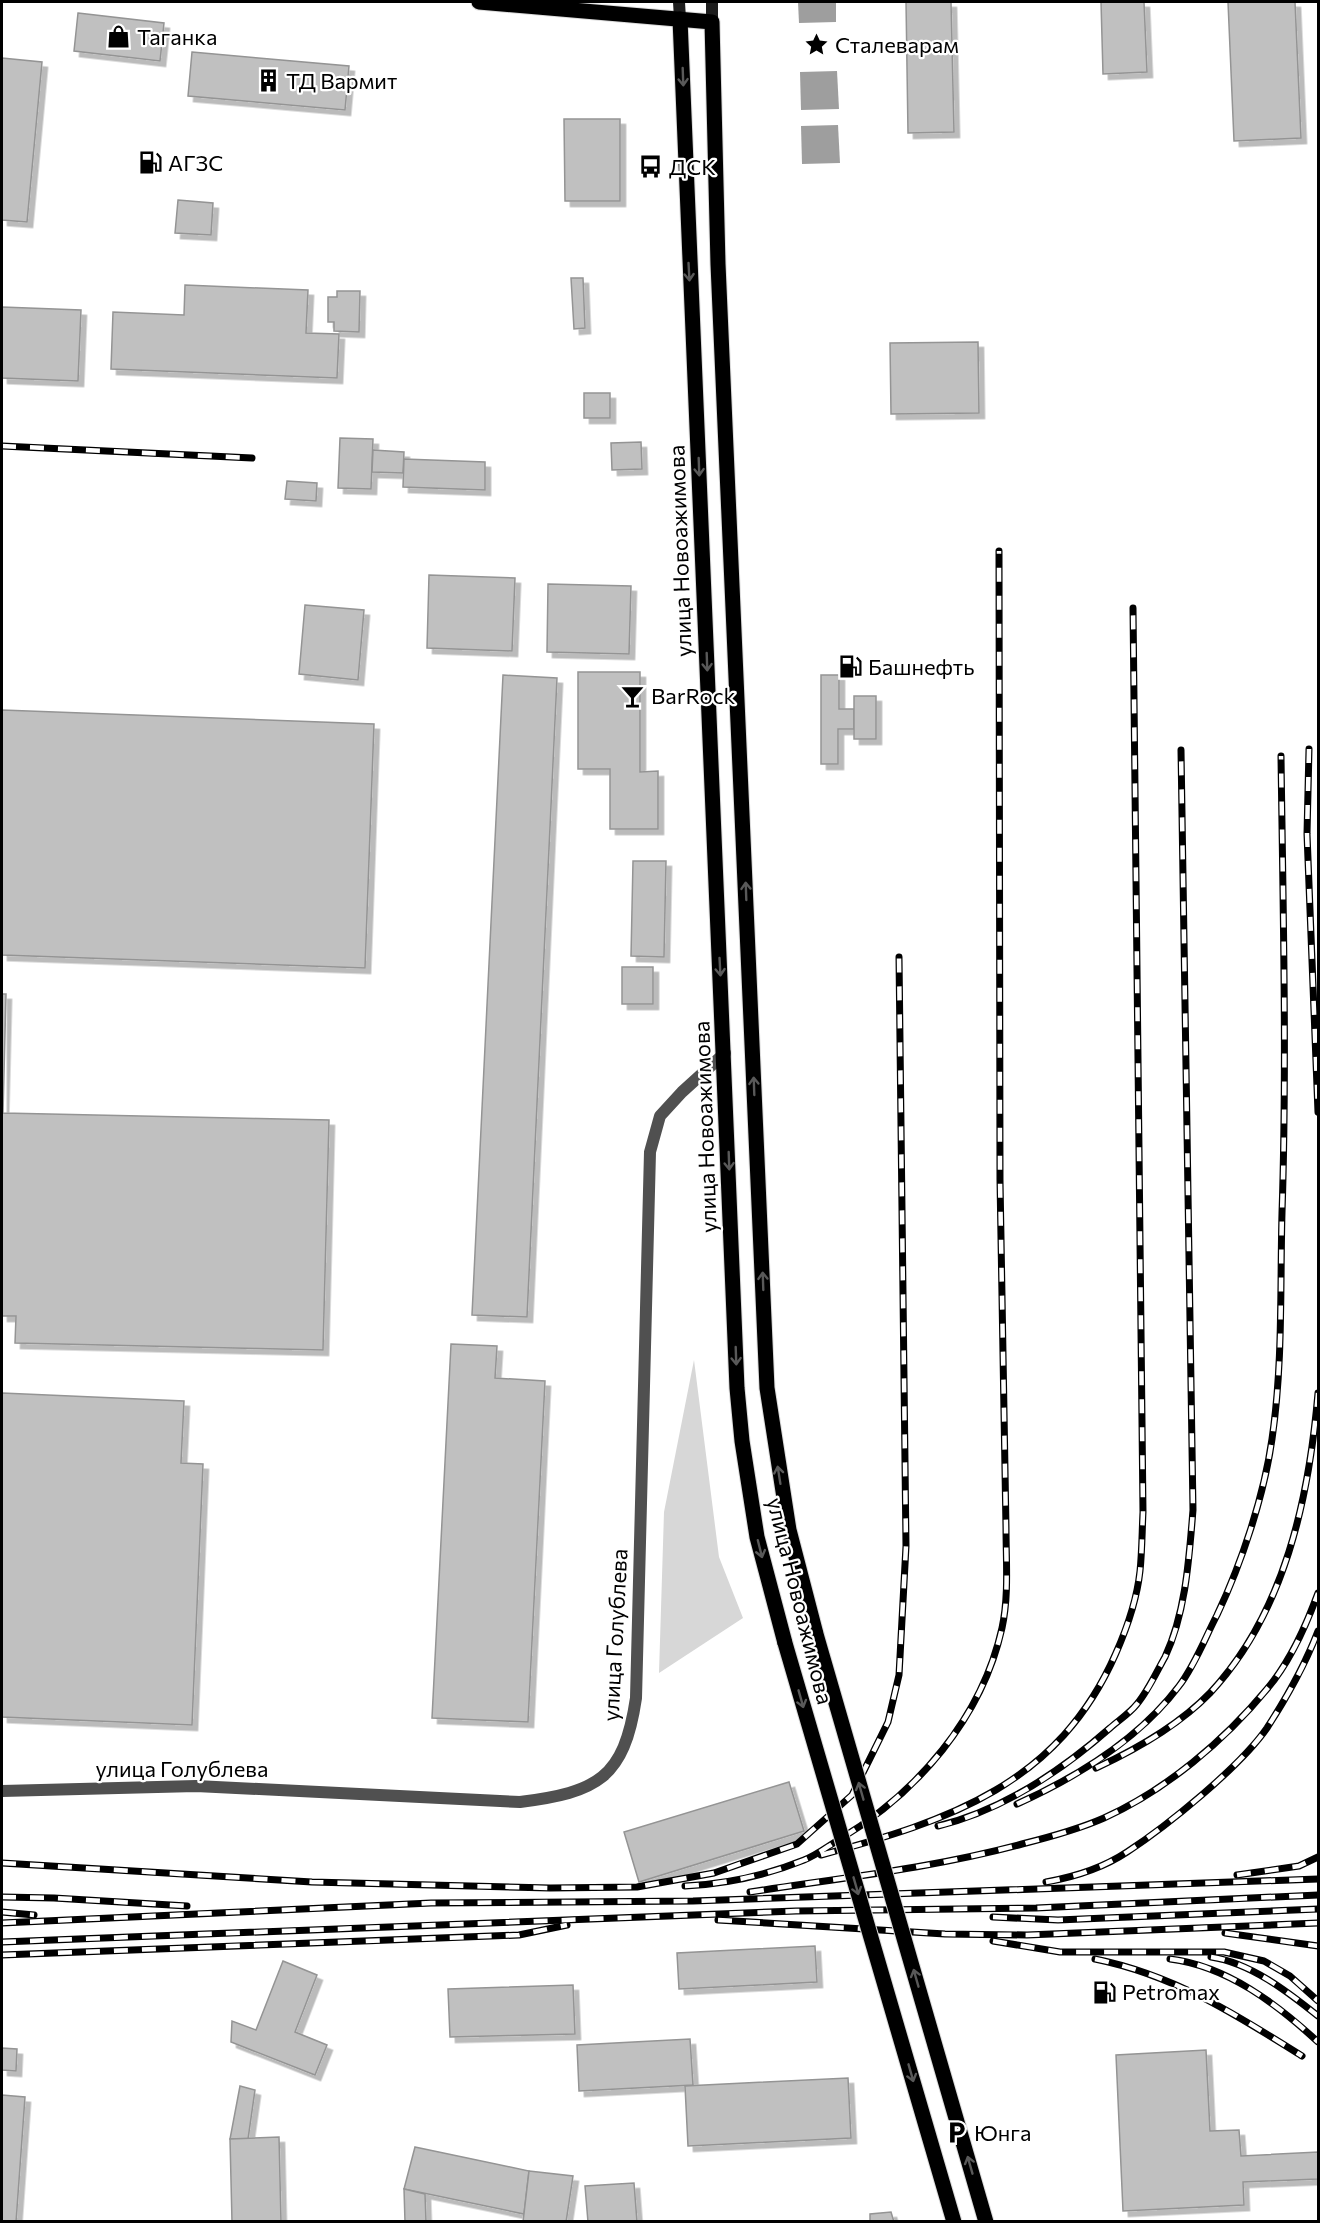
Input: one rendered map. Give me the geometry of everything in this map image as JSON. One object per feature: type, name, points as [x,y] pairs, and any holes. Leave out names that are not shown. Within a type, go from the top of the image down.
[{"type":"main road","points":[[479,2],[712,22]]},
{"type":"main road","name":"улица Новоажимова","points":[[679,2],[688,265],[725,1053],[737,1388],[742,1441],[757,1537],[785,1643],[954,2222]]},
{"type":"main road","name":"улица Новоажимова","points":[[712,2],[718,264],[767,1388],[785,1511],[816,1634],[986,2222]]},
{"type":"street","name":"улица Голублева","points":[[2,1791],[196,1786],[520,1802],[556,1797],[589,1786],[614,1766],[630,1734],[636,1698],[651,1152],[660,1116],[682,1092],[725,1053]]},
{"type":"shaded area","points":[[798,2],[836,2],[836,22],[799,23]]},
{"type":"shaded area","points":[[837,71],[839,109],[801,110],[800,72]]},
{"type":"shaded area","points":[[838,125],[840,163],[802,164],[801,126]]},
{"type":"shaded area","points":[[694,1360],[719,1557],[743,1618],[659,1673],[664,1512]]},
{"type":"building","points":[[906,2],[951,2],[954,132],[908,133]]},
{"type":"building","points":[[1101,2],[1144,2],[1147,72],[1103,74]]},
{"type":"building","points":[[1228,2],[1295,2],[1301,138],[1234,141]]},
{"type":"building","name":"Таганка","points":[[78,13],[164,23],[160,61],[74,51]]},
{"type":"building","name":"ТД Вармит","points":[[192,52],[349,66],[345,110],[188,96]]},
{"type":"building","points":[[2,58],[42,62],[27,222],[2,220]]},
{"type":"building","points":[[564,119],[620,119],[620,201],[565,201]]},
{"type":"building","points":[[178,200],[213,203],[211,235],[175,233]]},
{"type":"building","points":[[571,278],[583,278],[585,328],[574,329]]},
{"type":"building","points":[[185,285],[308,290],[306,333],[339,334],[337,378],[111,369],[113,312],[184,315]]},
{"type":"building","points":[[337,291],[360,291],[359,332],[334,331],[334,322],[328,322],[328,297],[337,297]]},
{"type":"building","points":[[2,307],[81,310],[78,381],[2,378]]},
{"type":"building","points":[[978,342],[979,413],[891,414],[890,343]]},
{"type":"building","points":[[584,393],[610,393],[610,418],[584,418]]},
{"type":"building","points":[[340,438],[373,439],[371,489],[338,488]]},
{"type":"building","points":[[641,442],[642,469],[612,470],[611,443]]},
{"type":"building","points":[[373,450],[404,452],[403,473],[372,472]]},
{"type":"building","points":[[404,459],[485,462],[485,490],[403,487]]},
{"type":"building","points":[[287,481],[317,483],[316,501],[285,499]]},
{"type":"building","points":[[429,575],[515,578],[512,651],[427,648]]},
{"type":"building","points":[[548,584],[631,586],[629,654],[547,652]]},
{"type":"building","points":[[305,605],[364,610],[358,680],[299,674]]},
{"type":"building","points":[[578,672],[640,672],[640,772],[658,771],[658,829],[610,829],[610,769],[578,769]]},
{"type":"building","points":[[503,675],[557,678],[527,1317],[472,1315]]},
{"type":"building","points":[[821,675],[839,675],[839,709],[854,709],[854,729],[838,729],[838,764],[821,764]]},
{"type":"building","points":[[854,696],[876,696],[876,739],[854,739]]},
{"type":"building","points":[[2,710],[374,724],[365,968],[2,955]]},
{"type":"building","points":[[633,861],[666,861],[664,957],[631,956]]},
{"type":"building","points":[[622,967],[653,967],[653,1004],[622,1004]]},
{"type":"building","points":[[2,994],[6,994],[3,1113],[329,1120],[323,1350],[15,1343],[16,1316],[2,1316]]},
{"type":"building","points":[[451,1344],[497,1346],[495,1378],[545,1381],[528,1722],[432,1718]]},
{"type":"building","points":[[2,1393],[184,1401],[181,1463],[203,1464],[192,1725],[2,1717]]},
{"type":"building","points":[[789,1782],[804,1831],[639,1882],[624,1832]]},
{"type":"building","points":[[815,1946],[817,1982],[679,1989],[677,1953]]},
{"type":"building","points":[[283,1961],[317,1975],[295,2032],[327,2045],[315,2075],[231,2042],[232,2021],[256,2030]]},
{"type":"building","points":[[573,1985],[575,2034],[450,2037],[448,1989]]},
{"type":"building","points":[[690,2039],[693,2085],[579,2091],[577,2045]]},
{"type":"building","points":[[2,2048],[17,2049],[16,2071],[2,2070]]},
{"type":"building","points":[[1206,2050],[1210,2131],[1239,2130],[1241,2156],[1318,2152],[1318,2179],[1243,2182],[1244,2205],[1123,2211],[1116,2055]]},
{"type":"building","points":[[848,2078],[851,2138],[688,2146],[685,2086]]},
{"type":"building","points":[[240,2086],[255,2090],[248,2139],[230,2139]]},
{"type":"building","points":[[2,2095],[25,2097],[16,2222],[2,2222]]},
{"type":"building","points":[[279,2137],[281,2222],[232,2222],[230,2139]]},
{"type":"building","points":[[415,2147],[529,2171],[524,2214],[404,2189]]},
{"type":"building","points":[[529,2171],[573,2176],[566,2222],[523,2222]]},
{"type":"building","points":[[634,2183],[637,2222],[588,2222],[585,2186]]},
{"type":"building","points":[[404,2189],[425,2194],[426,2222],[405,2222]]},
{"type":"building","points":[[891,2212],[894,2222],[870,2222],[870,2214]]},
{"type":"railway","points":[[2,446],[252,458]]},
{"type":"railway","points":[[685,1886],[746,1878],[804,1860],[868,1820],[895,1799],[920,1776],[962,1722],[979,1692],[1002,1628],[1007,1578],[1000,1180],[999,551]]},
{"type":"railway","points":[[821,1855],[913,1828],[956,1811],[995,1790],[1031,1766],[1064,1735],[1092,1698],[1116,1653],[1134,1603],[1139,1582],[1143,1512],[1133,608]]},
{"type":"railway","points":[[1309,749],[1307,834],[1318,1112]]},
{"type":"railway","points":[[938,1826],[1008,1800],[1051,1774],[1091,1744],[1131,1710],[1145,1693],[1165,1657],[1178,1622],[1188,1566],[1193,1510],[1181,750]]},
{"type":"railway","points":[[1017,1804],[1062,1782],[1126,1740],[1163,1705],[1179,1686],[1195,1660],[1226,1595],[1251,1528],[1264,1483],[1276,1411],[1280,1326],[1284,1042],[1281,756]]},
{"type":"railway","points":[[2,1863],[312,1882],[550,1888],[637,1887],[714,1873],[797,1844],[852,1795],[888,1722],[899,1675],[906,1546],[899,957]]},
{"type":"railway","points":[[1096,1768],[1157,1735],[1198,1705],[1236,1661],[1257,1627],[1275,1591],[1300,1513],[1308,1473],[1318,1393]]},
{"type":"railway","points":[[750,1892],[955,1860],[1043,1839],[1104,1818],[1127,1807],[1193,1762],[1250,1708],[1275,1678],[1290,1655],[1303,1631],[1318,1593]]},
{"type":"railway","points":[[1046,1882],[1088,1871],[1118,1858],[1162,1827],[1221,1778],[1267,1728],[1295,1681],[1318,1631]]},
{"type":"railway","points":[[1237,1875],[1299,1866],[1318,1857]]},
{"type":"railway","points":[[2,1923],[431,1903],[693,1901],[1318,1879]]},
{"type":"railway","points":[[2,1942],[796,1911],[1036,1908],[1318,1895]]},
{"type":"railway","points":[[2,1897],[187,1906]]},
{"type":"railway","points":[[993,1917],[1058,1920],[1318,1909]]},
{"type":"railway","points":[[2,1912],[34,1915]]},
{"type":"railway","points":[[718,1920],[945,1934],[1027,1935],[1318,1923]]},
{"type":"railway","points":[[2,1955],[519,1935],[567,1925]]},
{"type":"railway","points":[[1225,1933],[1318,1946]]},
{"type":"railway","points":[[993,1941],[1060,1952],[1224,1952],[1264,1961],[1290,1976],[1318,2001]]},
{"type":"railway","points":[[1211,1957],[1226,1960],[1255,1972],[1282,1988],[1318,2016]]},
{"type":"railway","points":[[1095,1959],[1124,1966],[1178,1986],[1228,2011],[1302,2056]]},
{"type":"railway","points":[[1170,1959],[1191,1963],[1231,1978],[1286,2014],[1318,2042]]},
{"type":"place","name":"Таганка","points":[[119,37]]},
{"type":"place","name":"Сталеварам","points":[[817,45]]},
{"type":"place","name":"ТД Вармит","points":[[268,81]]},
{"type":"place","name":"АГЗС","points":[[150,163]]},
{"type":"place","name":"ДСК","points":[[651,167]]},
{"type":"place","name":"Башнефть","points":[[850,667]]},
{"type":"place","name":"BarRock","points":[[633,696]]},
{"type":"place","name":"Petromax","points":[[1104,1992]]},
{"type":"place","name":"Юнга","points":[[956,2133]]}]
